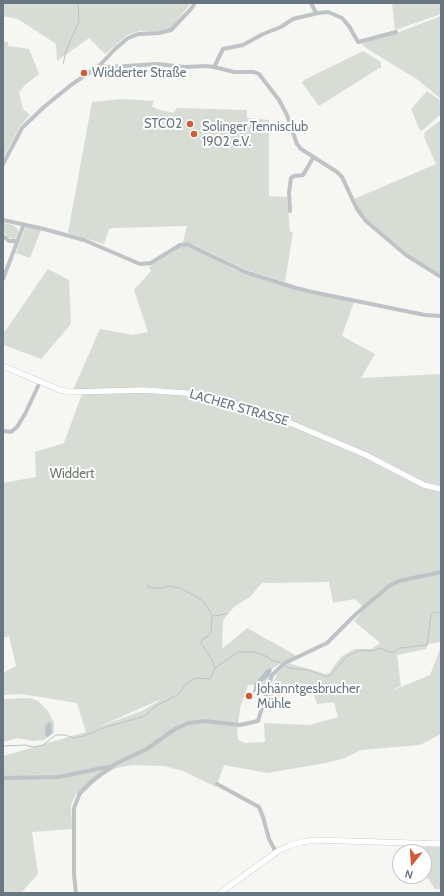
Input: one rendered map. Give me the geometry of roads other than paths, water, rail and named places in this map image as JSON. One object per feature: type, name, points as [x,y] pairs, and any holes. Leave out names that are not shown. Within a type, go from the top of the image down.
[{"type":"street","points":[[3,164],[19,133],[28,121],[60,94],[99,66],[119,44],[138,34],[171,30],[195,3]]},
{"type":"street","points":[[311,3],[316,13]]},
{"type":"street","points":[[214,67],[223,49],[243,45],[264,34],[281,28],[293,19],[316,13],[328,12],[341,17],[349,26],[358,42],[396,32]]},
{"type":"street","points":[[99,66],[109,67],[157,64],[184,67],[214,67],[234,72],[254,72],[262,76],[283,108],[298,146],[303,151],[337,172],[342,177],[357,210],[364,219],[406,255],[441,277]]},
{"type":"street","points":[[290,211],[289,193],[291,178],[302,175],[314,158]]},
{"type":"street","points":[[3,220],[84,240],[140,264],[151,263],[180,245],[189,244],[246,272],[296,288],[425,315],[441,316]]},
{"type":"street","points":[[3,279],[24,224]]},
{"type":"street","points":[[3,236],[9,241],[18,241]]},
{"type":"street","name":"LACHER STRASSE","points":[[3,366],[60,390],[71,392],[144,390],[199,394],[276,417],[366,455],[424,485],[441,489]]},
{"type":"street","points":[[3,431],[11,432],[17,427],[25,414],[40,382]]},
{"type":"street","points":[[76,893],[73,861],[74,805],[84,789],[93,780],[123,759],[147,749],[175,729],[189,723],[205,721],[240,724],[258,721],[271,678],[281,666],[328,643],[356,614],[389,586],[399,582],[441,572]]},
{"type":"street","points":[[3,778],[58,777],[110,767]]},
{"type":"street","points":[[217,784],[258,807],[263,817],[269,839],[276,852]]},
{"type":"street","points":[[220,893],[276,852],[294,844],[314,840],[441,844]]},
{"type":"waterway","points":[[63,64],[67,48],[79,21],[78,3]]},
{"type":"waterway","points":[[146,585],[152,588],[164,588],[168,586],[180,588],[204,602],[212,615],[211,632],[207,637],[202,639],[201,643],[212,660],[215,668]]},
{"type":"waterway","points":[[284,665],[289,668],[308,670],[327,677],[331,675],[346,657],[360,650],[373,651],[379,648],[389,652],[394,652],[399,648],[427,645],[431,615],[434,612],[441,613]]},
{"type":"waterway","points":[[213,616],[226,614]]},
{"type":"waterway","points":[[3,746],[25,745],[34,747],[43,745],[56,735],[65,735],[74,738],[142,717],[148,714],[154,707],[179,694],[185,685],[193,679],[211,678],[215,668],[238,652],[254,652],[281,663]]},
{"type":"place","name":"Widderter Straße","points":[[84,73]]},
{"type":"place","name":"STC02","points":[[190,124]]},
{"type":"place","name":"Solinger Tennisclub 1902 e.V.","points":[[194,134]]},
{"type":"place","name":"Johänntgesbrucher Mühle","points":[[249,696]]},
{"type":"park label","name":"Widdert","points":[[72,474]]}]
